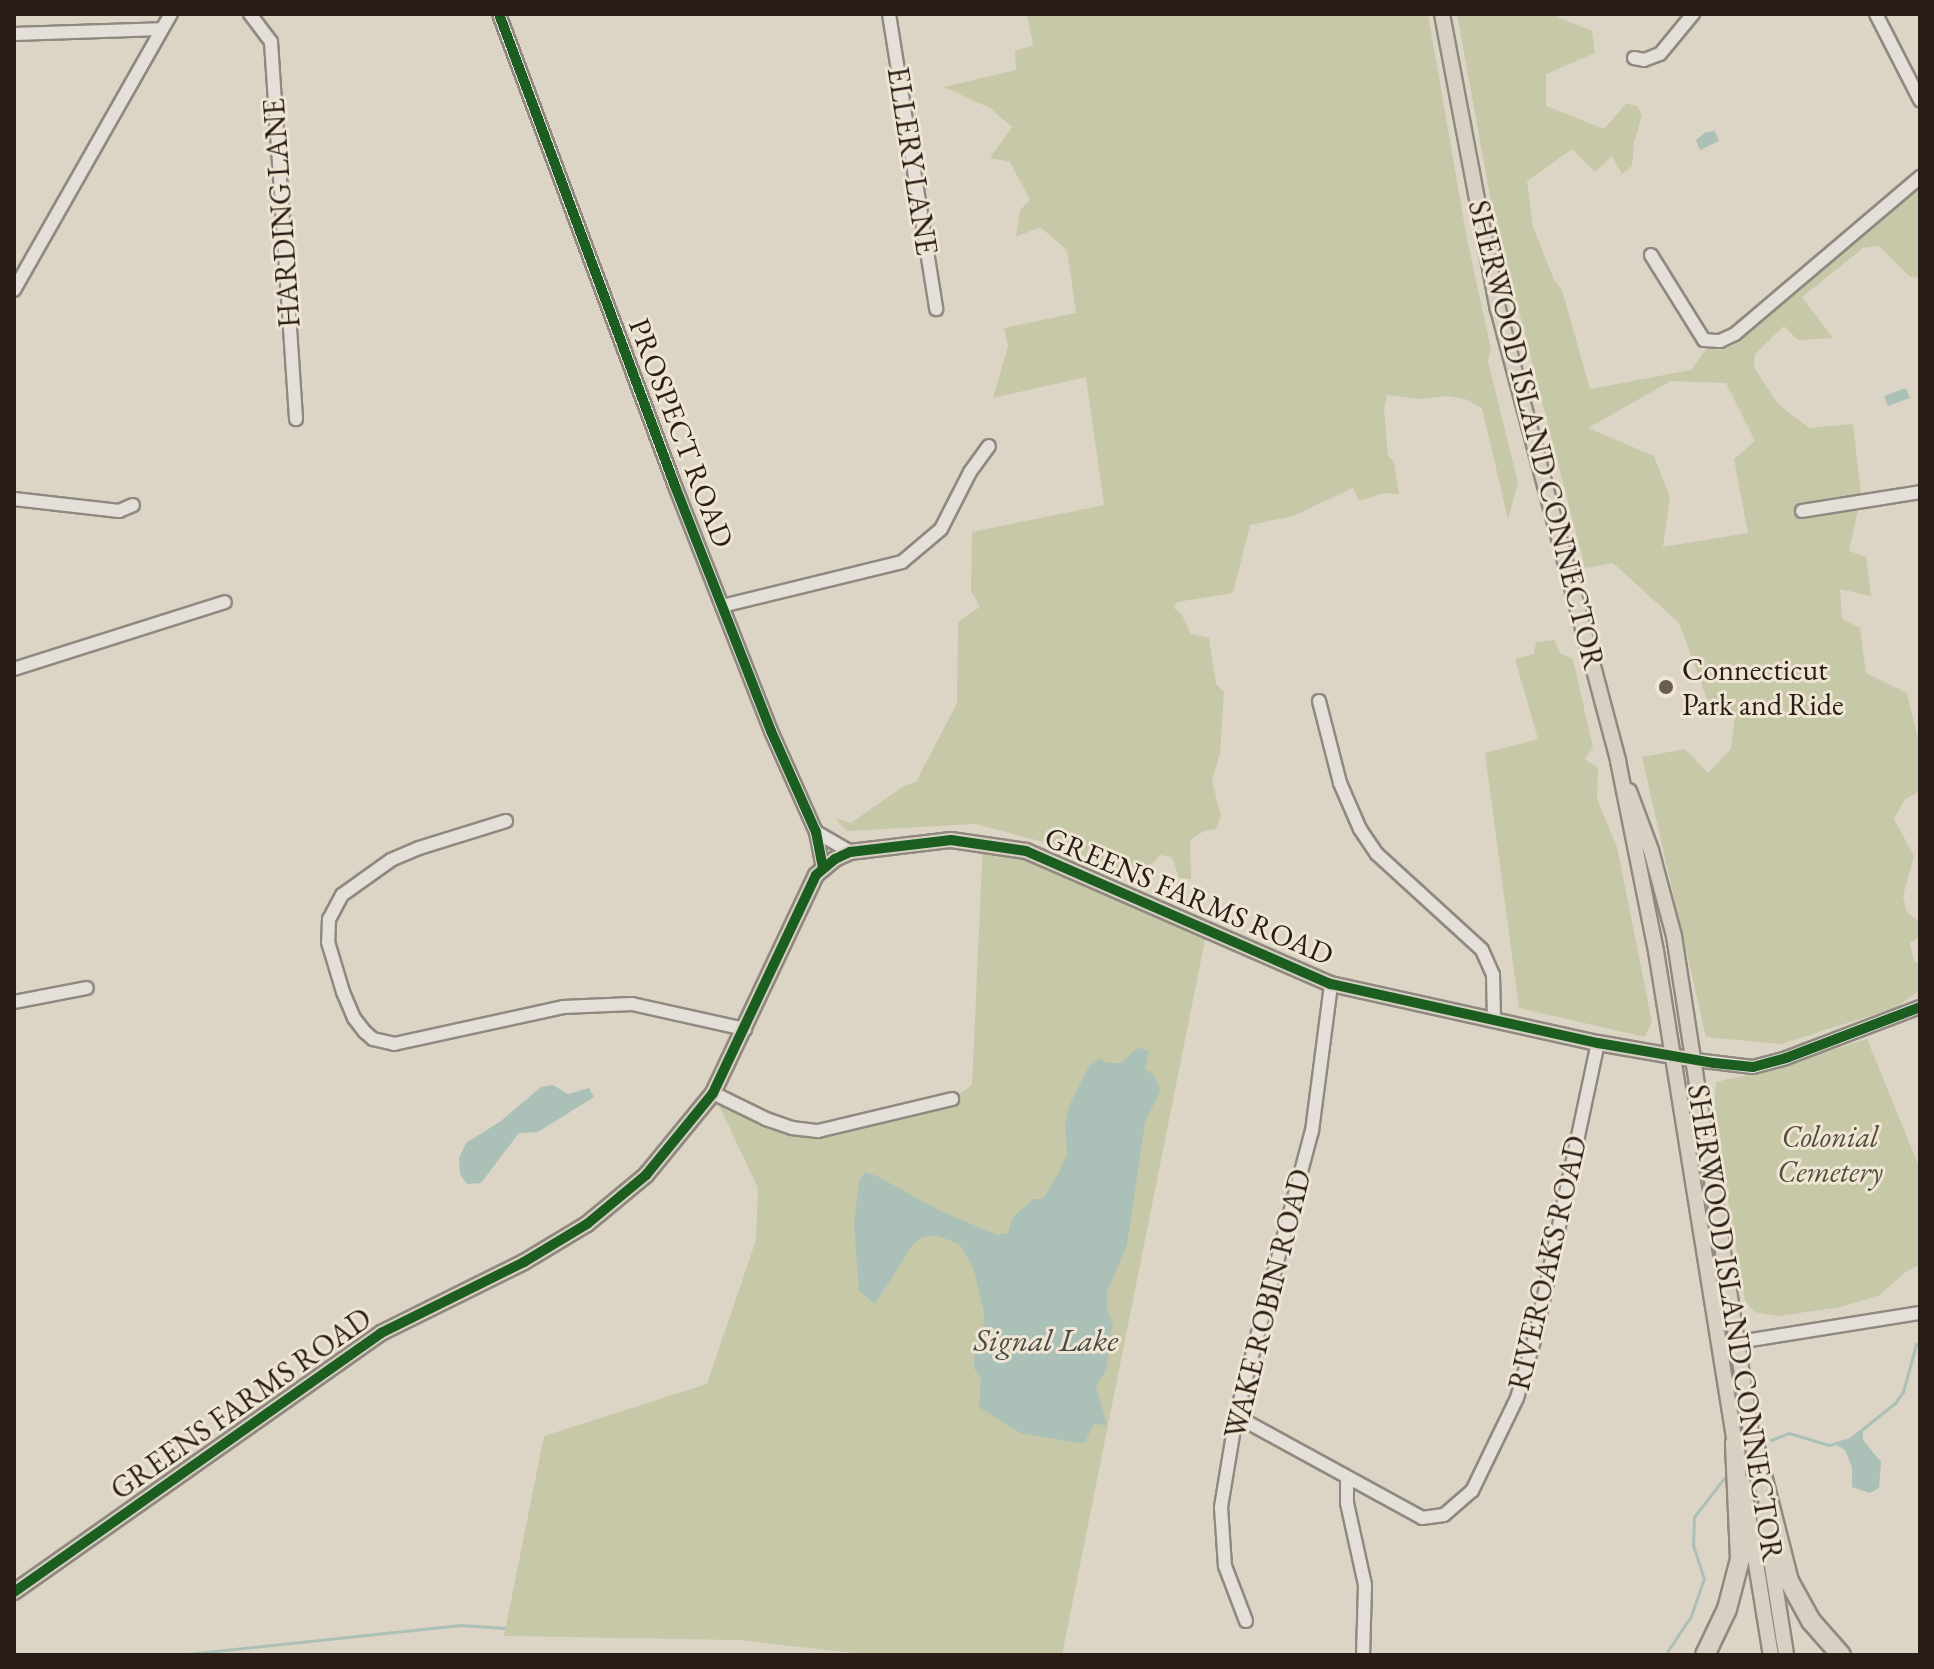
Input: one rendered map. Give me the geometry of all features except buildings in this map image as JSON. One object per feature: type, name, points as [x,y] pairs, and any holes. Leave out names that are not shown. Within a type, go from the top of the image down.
[{"type":"highway","points":[[1705,1655],[1727,1609],[1740,1559],[1743,1440]]},
{"type":"highway","points":[[1743,1440],[1789,1581],[1811,1621],[1841,1655]]},
{"type":"main road","name":"SHERWOOD ISLAND CONNECTOR","points":[[1442,14],[1498,309],[1618,761],[1674,1057],[1720,1345],[1743,1440],[1786,1655]]},
{"type":"main road","name":"SHERWOOD ISLAND CONNECTOR","points":[[1618,761],[1651,850],[1669,915],[1695,1060],[1736,1342],[1743,1440],[1771,1655]]},
{"type":"main road","name":"GREENS FARMS ROAD","points":[[14,1592],[381,1333],[480,1286],[587,1224],[659,1162],[713,1093],[812,883],[823,867],[850,852],[951,840],[1026,851],[1331,984],[1598,1043],[1695,1060]]},
{"type":"street","points":[[14,290],[171,14]]},
{"type":"street","name":"HARDING LANE","points":[[250,14],[271,42],[296,419]]},
{"type":"street","name":"PROSPECT ROAD","points":[[499,14],[722,606],[771,731],[816,832],[823,867]]},
{"type":"street","name":"ELLERY LANE","points":[[889,14],[936,309]]},
{"type":"street","points":[[1634,58],[1644,60],[1660,54],[1693,14]]},
{"type":"street","points":[[1876,14],[1920,100]]},
{"type":"street","points":[[14,34],[161,29]]},
{"type":"street","points":[[1651,255],[1704,340],[1720,341],[1735,334],[1920,177]]},
{"type":"street","points":[[722,606],[902,562],[941,529],[970,472],[989,446]]},
{"type":"street","points":[[1802,511],[1920,492]]},
{"type":"street","points":[[14,499],[119,511],[133,505]]},
{"type":"street","points":[[14,669],[225,602]]},
{"type":"street","points":[[1319,701],[1340,783],[1360,829],[1377,854],[1482,950],[1493,975],[1494,1018]]},
{"type":"street","points":[[506,821],[391,860],[342,895],[329,919],[328,942],[348,1005],[373,1039],[394,1044],[563,1007],[632,1004],[745,1029]]},
{"type":"street","points":[[816,832],[850,852]]},
{"type":"street","name":"WAKE ROBIN ROAD","points":[[1246,1621],[1225,1566],[1221,1507],[1236,1416],[1312,1131],[1331,984]]},
{"type":"street","points":[[14,1002],[87,988]]},
{"type":"street","name":"GREENS FARMS ROAD","points":[[1695,1060],[1753,1067],[1786,1058],[1920,1007]]},
{"type":"street","name":"RIVEROAKS ROAD","points":[[1236,1416],[1422,1518],[1444,1515],[1472,1491],[1517,1398],[1536,1334],[1598,1043]]},
{"type":"street","points":[[713,1093],[766,1119],[792,1128],[818,1131],[952,1099]]},
{"type":"street","points":[[1720,1345],[1920,1313]]},
{"type":"street","points":[[1347,1478],[1347,1503],[1365,1585],[1363,1655]]},
{"type":"green space","points":[[1027,14],[1428,14],[1467,239],[1491,349],[1488,361],[1518,483],[1508,519],[1482,408],[1465,399],[1447,396],[1422,399],[1387,395],[1384,410],[1388,456],[1394,462],[1399,494],[1384,493],[1359,501],[1353,488],[1293,516],[1250,525],[1233,593],[1177,602],[1174,608],[1182,615],[1191,634],[1209,638],[1216,684],[1224,692],[1220,753],[1212,781],[1221,816],[1216,829],[1204,831],[1190,840],[1191,879],[1179,878],[1172,857],[1160,855],[1152,864],[1117,870],[1063,847],[975,824],[847,831],[835,818],[851,823],[904,786],[916,782],[957,703],[958,622],[980,607],[971,591],[972,532],[1104,505],[1086,377],[993,398],[1008,346],[1004,328],[1076,313],[1067,250],[1040,227],[1016,237],[1020,210],[1030,200],[1010,162],[990,158],[1012,127],[990,108],[944,87],[1016,70],[1015,51],[1033,45]]},
{"type":"green space","points":[[1457,14],[1559,14],[1558,17],[1592,31],[1595,53],[1546,74],[1546,106],[1604,129],[1627,103],[1638,107],[1642,116],[1634,142],[1632,166],[1622,174],[1612,156],[1595,172],[1572,149],[1527,181],[1533,227],[1554,280],[1562,290],[1590,389],[1691,370],[1708,347],[1719,350],[1734,345],[1920,188],[1919,278],[1909,276],[1879,246],[1863,248],[1802,297],[1833,338],[1798,340],[1784,326],[1755,354],[1754,367],[1777,403],[1809,428],[1853,424],[1861,495],[1849,551],[1866,557],[1871,596],[1840,589],[1842,619],[1860,628],[1866,673],[1907,693],[1920,747],[1919,792],[1905,799],[1894,819],[1914,856],[1903,896],[1907,912],[1920,923],[1920,936],[1910,943],[1914,961],[1920,965],[1920,990],[1895,1008],[1781,1044],[1706,1037],[1642,757],[1685,749],[1708,773],[1731,749],[1735,716],[1713,715],[1679,623],[1613,563],[1585,568],[1492,207]],"holes":[[[1671,381],[1726,383],[1755,441],[1734,459],[1748,533],[1663,547],[1670,498],[1654,456],[1588,428]]]},
{"type":"green space","points":[[1554,640],[1560,653],[1573,659],[1593,748],[1585,759],[1598,768],[1597,799],[1617,847],[1652,1022],[1645,1037],[1519,1008],[1485,753],[1538,739],[1515,659],[1534,654],[1536,642]]},
{"type":"green space","points":[[983,843],[1005,846],[1207,930],[1062,1655],[871,1655],[738,1640],[504,1636],[544,1436],[707,1384],[756,1240],[758,1188],[713,1093],[805,1131],[952,1099],[972,1085]]},
{"type":"green space","name":"Colonial Cemetery","points":[[1867,1039],[1920,1169],[1920,1265],[1905,1272],[1880,1295],[1841,1307],[1778,1316],[1754,1312],[1745,1300],[1727,1196],[1714,1108],[1716,1082],[1762,1072]]},
{"type":"water","points":[[1715,131],[1719,141],[1700,150],[1696,140],[1706,132]]},
{"type":"water","points":[[1906,388],[1910,398],[1888,406],[1884,396]]},
{"type":"water","name":"Signal Lake","points":[[1138,1047],[1149,1052],[1145,1069],[1155,1076],[1160,1091],[1145,1123],[1127,1245],[1107,1292],[1107,1311],[1113,1323],[1106,1371],[1096,1386],[1107,1425],[1094,1424],[1085,1442],[1078,1443],[1020,1433],[979,1407],[981,1379],[974,1368],[975,1341],[983,1328],[984,1313],[973,1267],[959,1244],[935,1235],[921,1238],[912,1246],[875,1304],[859,1291],[854,1225],[859,1181],[865,1172],[877,1176],[940,1211],[998,1235],[1008,1233],[1012,1218],[1033,1199],[1043,1199],[1058,1174],[1067,1154],[1065,1123],[1069,1106],[1089,1066],[1099,1058],[1107,1063],[1122,1063]]},
{"type":"water","points":[[553,1085],[568,1094],[589,1088],[594,1097],[538,1132],[519,1133],[481,1183],[467,1184],[460,1174],[459,1158],[466,1143],[501,1121],[541,1087]]},
{"type":"water","points":[[1863,1429],[1863,1440],[1881,1462],[1879,1488],[1870,1493],[1852,1487],[1852,1467],[1845,1450],[1834,1444],[1850,1439]]},
{"type":"waterway","points":[[1771,1440],[1789,1433],[1829,1445],[1850,1439],[1895,1403],[1903,1392],[1916,1344]]},
{"type":"waterway","points":[[1665,1655],[1691,1616],[1704,1579],[1693,1545],[1694,1517],[1724,1478]]},
{"type":"waterway","points":[[179,1655],[460,1625],[505,1628]]},
{"type":"cycle path","points":[[499,14],[675,486],[771,731],[816,832],[823,867]]},
{"type":"cycle path","points":[[14,1592],[381,1333],[524,1262],[587,1224],[646,1175],[713,1093],[816,875],[835,859],[850,852],[951,840],[1026,851],[1331,984],[1598,1043],[1714,1063],[1753,1067],[1786,1058],[1920,1007]]},
{"type":"place","name":"Connecticut Park and Ride","points":[[1666,687]]}]
